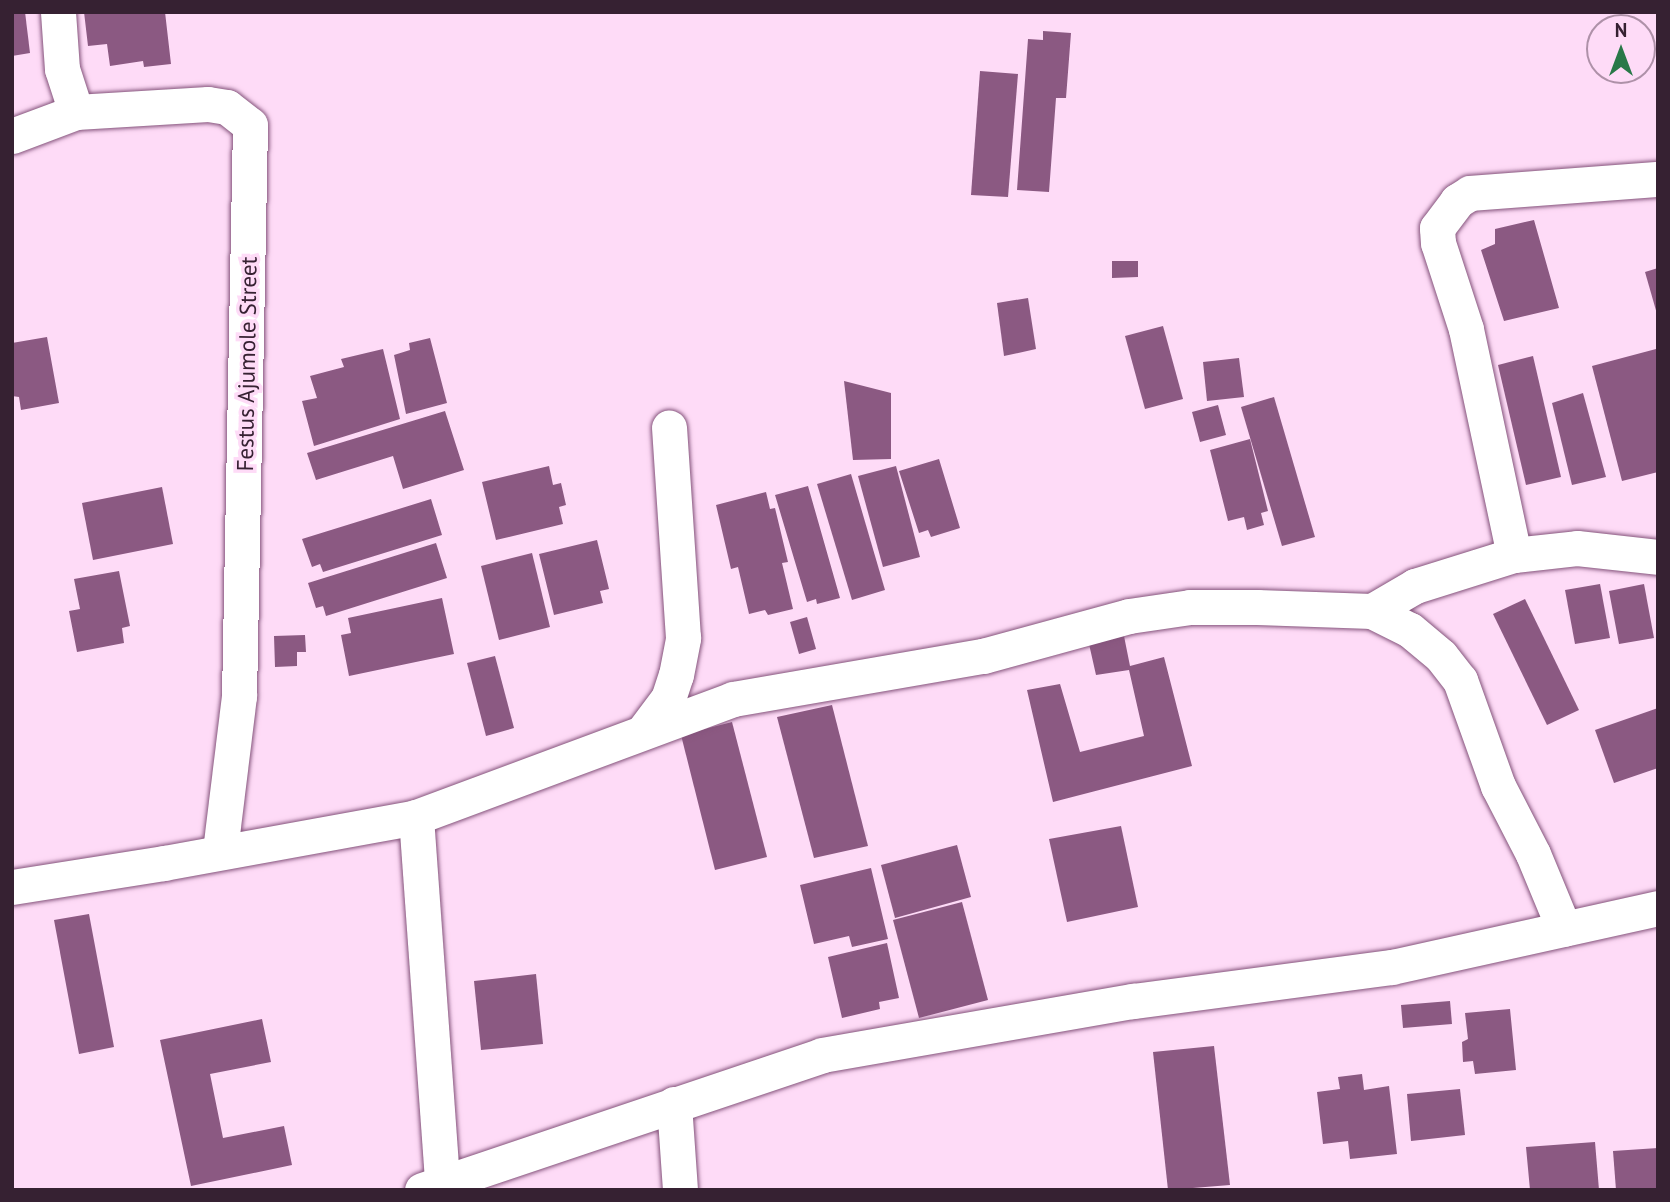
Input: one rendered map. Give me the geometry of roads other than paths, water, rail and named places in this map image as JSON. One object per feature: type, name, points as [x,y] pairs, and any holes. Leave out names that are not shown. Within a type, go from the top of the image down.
[{"type":"street","points":[[58,12],[62,69],[76,112]]},
{"type":"street","name":"Festus Ajumole Street","points":[[12,136],[76,112],[208,103],[228,107],[250,125],[239,696],[220,851]]},
{"type":"street","points":[[1514,555],[1466,329],[1438,243],[1437,228],[1457,201],[1470,193],[1658,179]]},
{"type":"street","points":[[645,729],[668,699],[676,675],[682,638],[668,427]]},
{"type":"street","points":[[1372,611],[1415,586],[1514,555],[1577,548],[1658,558]]},
{"type":"street","points":[[12,887],[416,817],[645,729],[733,699],[983,656],[1129,616],[1190,607],[1372,611],[1410,630],[1441,656],[1461,680],[1498,786],[1533,855],[1564,929]]},
{"type":"street","points":[[416,817],[432,1187],[822,1055],[1133,1001],[1392,967],[1658,908]]},
{"type":"street","points":[[674,1104],[680,1190]]}]
